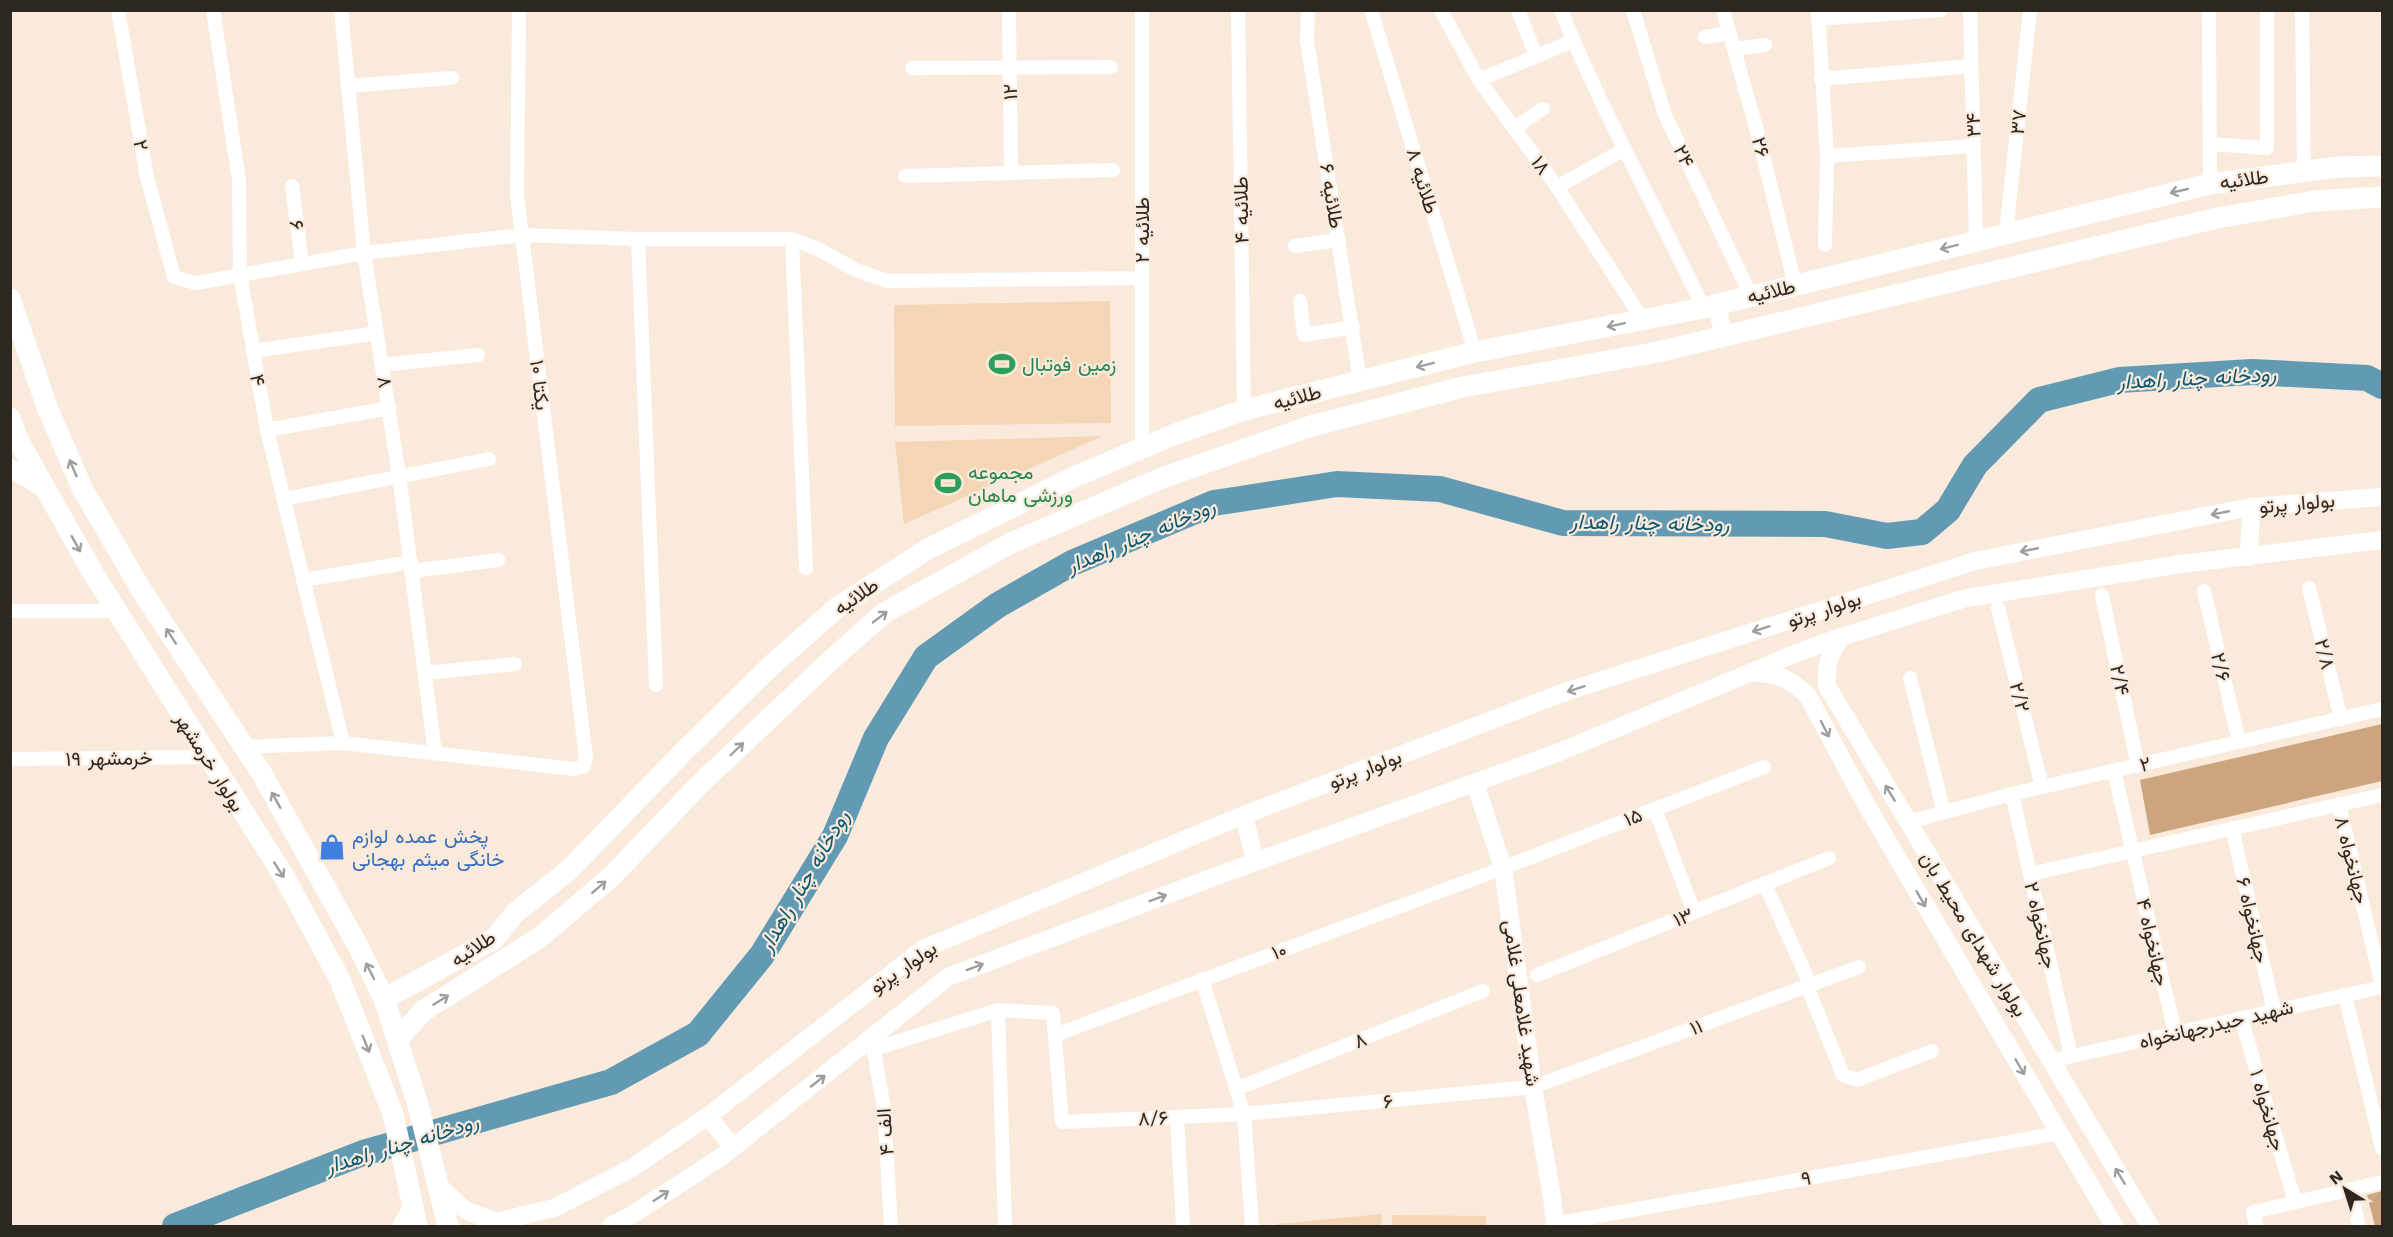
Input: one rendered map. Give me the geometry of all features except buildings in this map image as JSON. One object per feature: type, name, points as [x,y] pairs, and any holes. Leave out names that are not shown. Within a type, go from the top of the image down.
[{"type":"main road","name":"طلائیه","points":[[384,999],[494,939],[515,913],[569,870],[683,752],[774,663],[838,606],[928,549],[1074,477],[1142,448],[1244,410],[1475,352],[1710,306],[2210,184],[2338,167],[2382,166]]},
{"type":"main road","name":"طلائیه","points":[[399,1039],[423,1011],[539,938],[611,877],[698,786],[884,613],[1011,543],[1162,478],[1311,426],[1463,387],[1658,352],[2217,218],[2315,201],[2382,197]]},
{"type":"main road","points":[[10,299],[46,406],[83,490],[142,591],[261,774],[358,946],[384,999],[399,1039],[418,1105],[448,1227]]},
{"type":"main road","points":[[1710,306],[1723,335]]},
{"type":"main road","name":"بولوار خرمشهر","points":[[10,418],[14,442],[46,490],[116,610],[207,757],[285,878],[340,980],[393,1114],[417,1227]]},
{"type":"main road","points":[[10,468],[46,490]]},
{"type":"main road","name":"بولوار پرتو","points":[[439,1186],[465,1210],[499,1224],[554,1208],[632,1168],[708,1116],[923,949],[1244,815],[1565,692],[1975,561],[2251,507],[2382,496]]},
{"type":"main road","points":[[2249,557],[2251,507]]},
{"type":"main road","name":"بولوار پرتو","points":[[611,1227],[733,1148],[873,1044],[948,977],[1255,862],[1557,753],[1841,636],[1966,598],[2181,564],[2382,540]]},
{"type":"main road","points":[[1804,692],[1807,682],[1816,676],[1827,680],[1826,670],[1830,654],[1841,636]]},
{"type":"main road","name":"بولوار شهدای محیط بان","points":[[1752,672],[1778,675],[1798,685],[1804,692],[1867,806],[2114,1227]]},
{"type":"main road","name":"بولوار شهدای محیط بان","points":[[1827,680],[1827,686],[2150,1227]]},
{"type":"main road","name":"شهید غلامعلی غلامی","points":[[1475,783],[1503,868],[1533,1087],[1555,1225]]},
{"type":"main road","points":[[1244,815],[1255,862]]},
{"type":"main road","points":[[708,1116],[733,1148]]},
{"type":"main road","points":[[401,1227],[410,1211],[412,1200]]},
{"type":"street","name":"۲","points":[[118,10],[147,177],[174,277],[196,283],[240,274]]},
{"type":"street","name":"۴","points":[[213,10],[239,180],[240,274],[267,430],[343,743]]},
{"type":"street","name":"۸","points":[[341,10],[364,253],[399,475],[435,753]]},
{"type":"street","name":"۱۰ یکتا","points":[[435,753],[574,769],[583,767],[586,759],[517,195],[519,10]]},
{"type":"street","name":"۱۲","points":[[1009,10],[1011,173]]},
{"type":"street","name":"طلائیه ۲","points":[[1142,10],[1142,448]]},
{"type":"street","name":"طلائیه ۴","points":[[1238,10],[1244,410]]},
{"type":"street","name":"طلائیه ۶","points":[[1308,10],[1307,41],[1353,327],[1359,381]]},
{"type":"street","name":"طلائیه ۸","points":[[1371,10],[1475,352]]},
{"type":"street","name":"۱۸","points":[[1441,10],[1479,80],[1557,187],[1642,320]]},
{"type":"street","points":[[1518,10],[1536,56]]},
{"type":"street","points":[[1561,10],[1623,150],[1710,306]]},
{"type":"street","name":"۲۴","points":[[1633,10],[1665,115],[1751,296]]},
{"type":"street","name":"۲۶","points":[[1723,10],[1795,285]]},
{"type":"street","points":[[1825,245],[1827,156],[1818,14],[1941,10]]},
{"type":"street","name":"۳۴","points":[[1970,10],[1976,240]]},
{"type":"street","name":"۳۷","points":[[2006,233],[2030,10]]},
{"type":"street","points":[[2209,10],[2210,184]]},
{"type":"street","points":[[2210,144],[2267,148],[2267,10]]},
{"type":"street","points":[[2302,10],[2304,171]]},
{"type":"street","points":[[1705,37],[1730,33]]},
{"type":"street","points":[[1479,80],[1573,41]]},
{"type":"street","points":[[1735,49],[1765,45]]},
{"type":"street","points":[[1821,79],[1971,66]]},
{"type":"street","points":[[912,68],[1111,67]]},
{"type":"street","points":[[347,86],[452,78]]},
{"type":"street","points":[[1514,128],[1543,109]]},
{"type":"street","points":[[1827,156],[1974,146]]},
{"type":"street","points":[[1557,187],[1623,150]]},
{"type":"street","points":[[905,176],[1113,170]]},
{"type":"street","name":"۶","points":[[292,186],[302,263]]},
{"type":"street","points":[[240,274],[364,253],[522,235],[638,239],[792,239],[818,249],[856,270],[887,281],[1142,278]]},
{"type":"street","points":[[638,239],[656,685]]},
{"type":"street","points":[[792,239],[806,568]]},
{"type":"street","points":[[1295,246],[1339,240]]},
{"type":"street","points":[[1300,301],[1304,336],[1353,327]]},
{"type":"street","points":[[253,351],[377,333]]},
{"type":"street","points":[[382,365],[478,355]]},
{"type":"street","points":[[267,430],[389,408]]},
{"type":"street","points":[[284,499],[489,459]]},
{"type":"street","points":[[303,580],[412,567],[498,560]]},
{"type":"street","name":"۲/۸","points":[[2309,588],[2341,719]]},
{"type":"street","name":"۲/۶","points":[[2204,591],[2239,742]]},
{"type":"street","name":"۲/۴","points":[[2102,595],[2138,766]]},
{"type":"street","name":"۲/۲","points":[[1998,608],[2042,787]]},
{"type":"street","points":[[10,611],[116,610]]},
{"type":"street","points":[[425,673],[515,664]]},
{"type":"street","points":[[1910,678],[1944,812]]},
{"type":"street","name":"۲","points":[[1908,822],[2012,794],[2382,709]]},
{"type":"street","points":[[244,747],[343,743],[435,753]]},
{"type":"street","name":"۱۹ خرمشهر","points":[[10,759],[207,757]]},
{"type":"street","name":"۱۵","points":[[1503,868],[1764,767]]},
{"type":"street","name":"جهانخواه ۴","points":[[2114,771],[2175,1033]]},
{"type":"street","name":"جهانخواه ۲","points":[[2012,794],[2070,1056]]},
{"type":"street","points":[[2030,874],[2382,795]]},
{"type":"street","name":"جهانخواه ۸","points":[[2338,804],[2382,986]]},
{"type":"street","points":[[1655,809],[1694,912]]},
{"type":"street","name":"جهانخواه ۶","points":[[2232,828],[2274,1011]]},
{"type":"street","name":"۱۳","points":[[1537,975],[1829,858]]},
{"type":"street","name":"۱۰","points":[[1055,1035],[1503,868]]},
{"type":"street","points":[[1765,884],[1809,985],[1843,1075],[1857,1080],[1932,1051]]},
{"type":"street","name":"۱۱","points":[[1533,1087],[1859,967]]},
{"type":"street","points":[[1202,979],[1244,1114],[1252,1227]]},
{"type":"street","name":"شهید حیدرجهانخواه","points":[[2050,1061],[2382,986]]},
{"type":"street","name":"۸","points":[[1236,1089],[1483,991]]},
{"type":"street","points":[[2345,995],[2382,1148]]},
{"type":"street","points":[[873,1044],[998,1010],[1053,1013],[1055,1035]]},
{"type":"street","points":[[998,1010],[1005,1227]]},
{"type":"street","name":"جهانخواه ۱","points":[[2241,1018],[2295,1202]]},
{"type":"street","name":"۸/۶","points":[[1055,1035],[1062,1122],[1244,1114]]},
{"type":"street","name":"۴ الف","points":[[873,1044],[884,1108],[891,1227]]},
{"type":"street","name":"۶","points":[[1244,1114],[1533,1087]]},
{"type":"street","points":[[1177,1117],[1183,1227]]},
{"type":"street","name":"۹","points":[[1555,1225],[2059,1132]]},
{"type":"street","points":[[2256,1227],[2253,1212],[2382,1182]]},
{"type":"street","points":[[2350,1190],[2359,1227]]},
{"type":"shaded area","name":"زمین فوتبال","points":[[1110,301],[1111,423],[895,426],[894,305]]},
{"type":"shaded area","name":"مجموعه ورزشی ماهان","points":[[1103,436],[904,524],[895,442]]},
{"type":"shaded area","points":[[2382,724],[2382,781],[2150,835],[2140,780]]},
{"type":"shaded area","points":[[2382,1191],[2382,1226],[2375,1226],[2367,1195]]},
{"type":"shaded area","points":[[1382,1214],[1381,1226],[1277,1226],[1277,1224]]},
{"type":"shaded area","points":[[1392,1215],[1486,1216],[1486,1226],[1392,1226]]},
{"type":"waterway","name":"رودخانه چنار راهدار","points":[[175,1226],[363,1153],[611,1082],[698,1034],[762,955],[835,836],[876,738],[926,657],[998,605],[1072,563],[1214,503],[1337,484],[1440,489],[1563,523],[1825,524],[1887,536],[1922,532],[1948,510],[1975,465],[2039,400],[2119,380],[2252,372],[2367,378],[2382,386]]},
{"type":"place","name":"زمین فوتبال","points":[[1002,364]]},
{"type":"place","name":"مجموعه ورزشی ماهان","points":[[948,483]]},
{"type":"place","name":"پخش عمده لوازم خانگی میثم بهجانی","points":[[332,847]]}]
